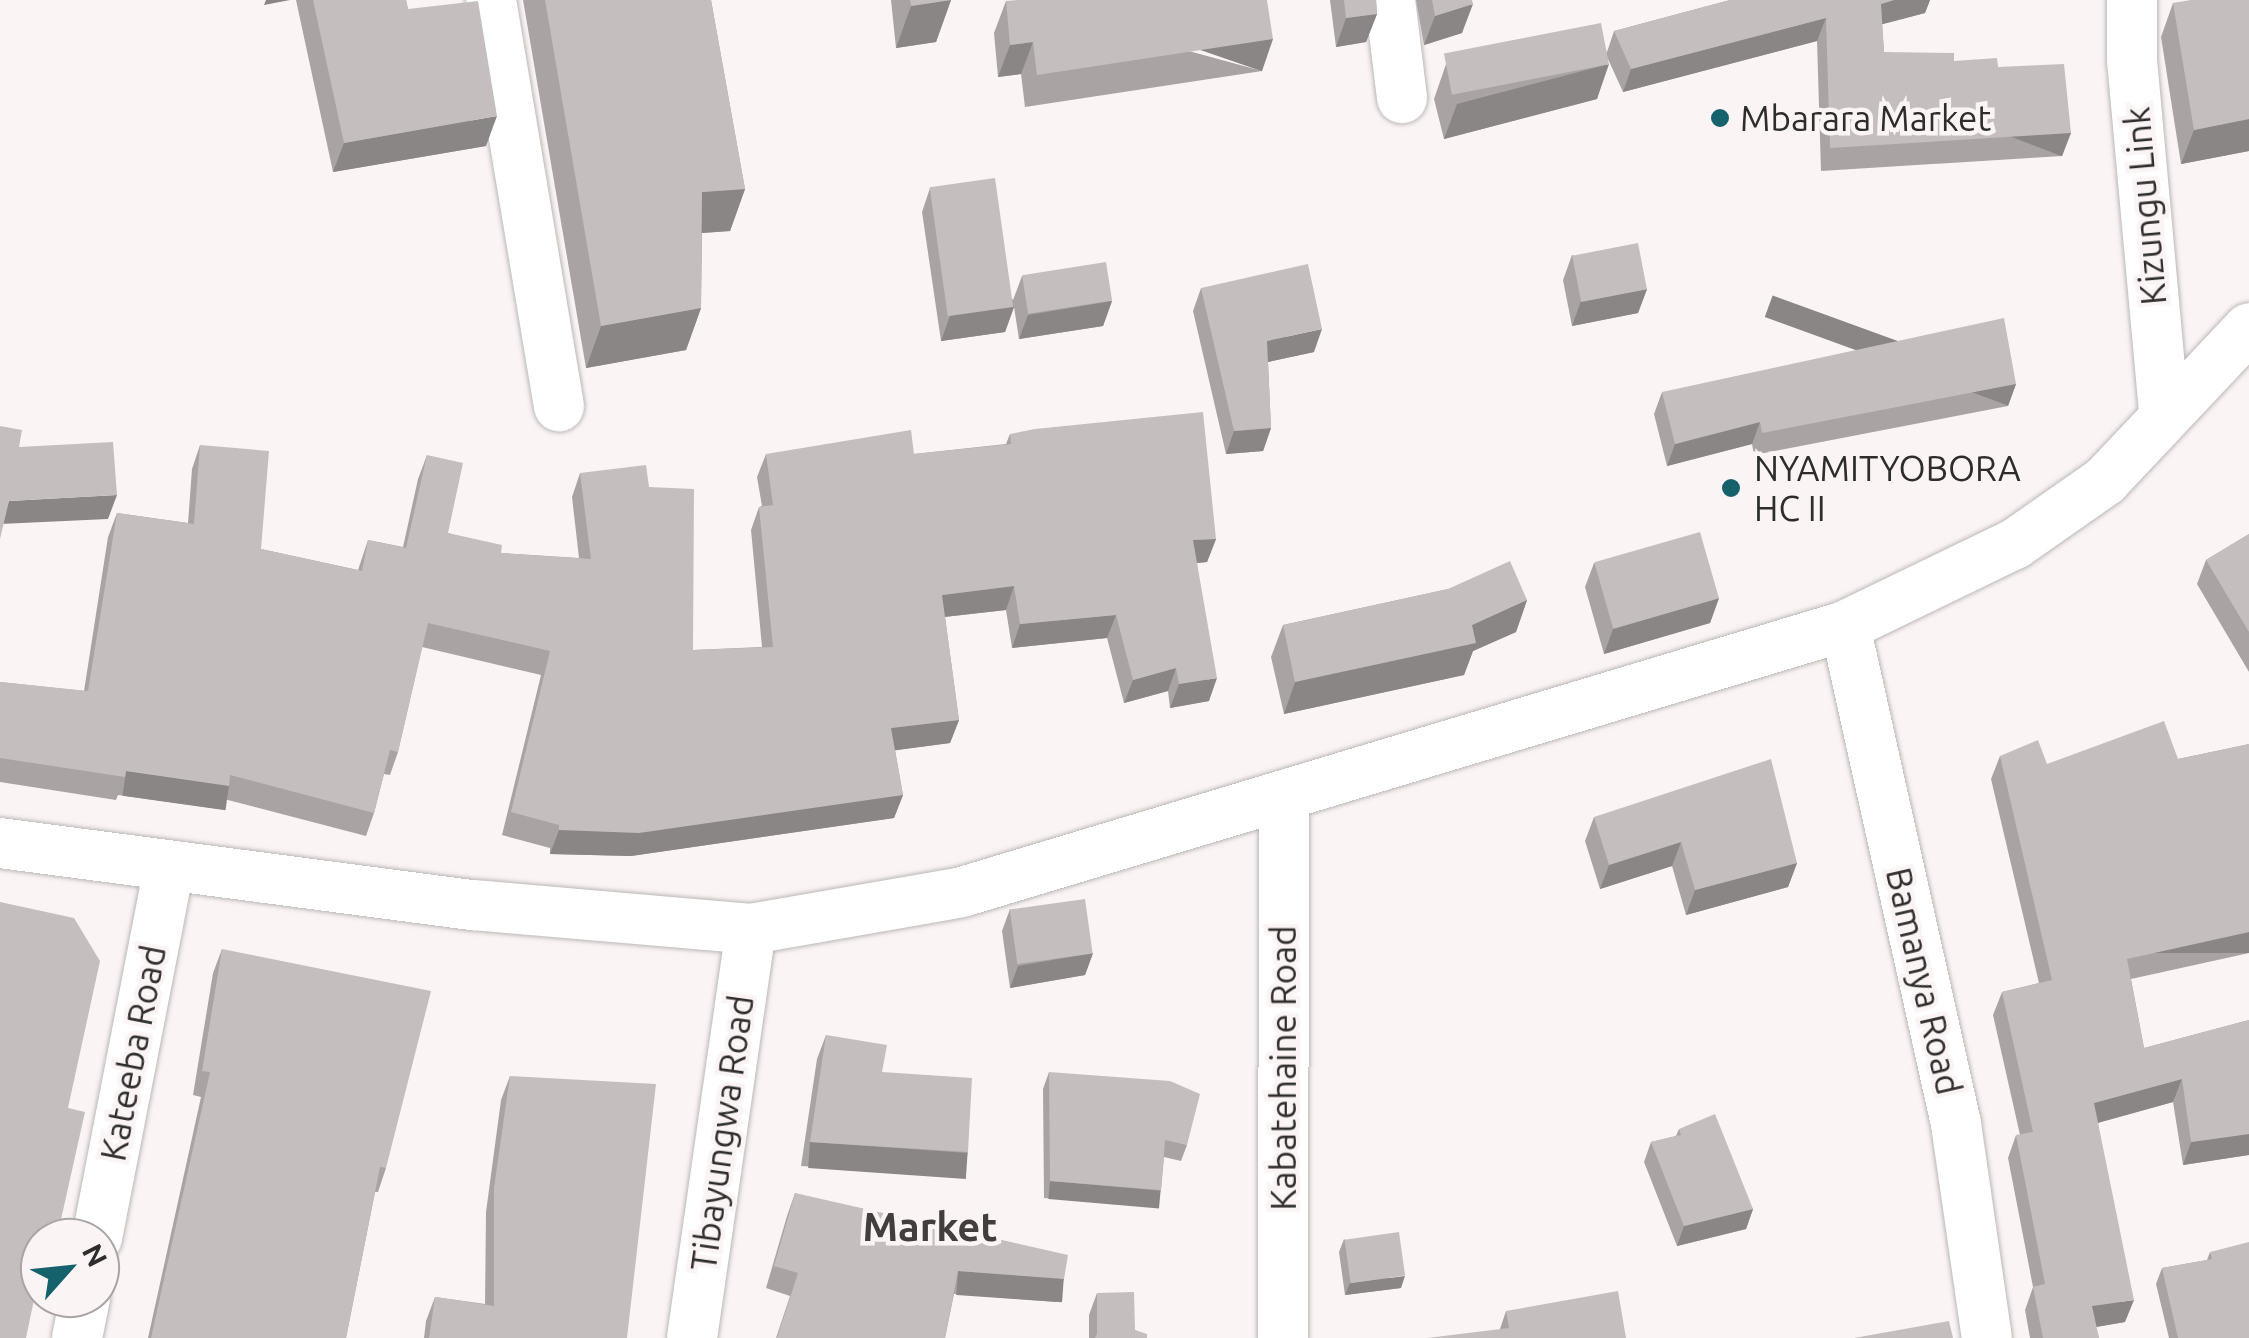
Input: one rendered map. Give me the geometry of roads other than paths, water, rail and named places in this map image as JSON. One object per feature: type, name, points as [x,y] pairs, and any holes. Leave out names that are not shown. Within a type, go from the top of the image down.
[{"type":"street","points":[[492,0],[559,406]]},
{"type":"street","points":[[1390,0],[1402,98]]},
{"type":"street","name":"Kizungu Link","points":[[2132,0],[2132,60],[2164,412]]},
{"type":"street","points":[[0,844],[472,905],[751,929],[962,892],[1844,626],[2015,544],[2106,482],[2164,412],[2249,328]]},
{"type":"street","name":"Bamanya Road","points":[[1844,626],[1956,1124],[1987,1338]]},
{"type":"street","name":"Kabatehaine Road","points":[[1283,1338],[1284,798]]},
{"type":"street","name":"Kateeba Road","points":[[100,1218],[169,868]]},
{"type":"street","name":"Tibayungwa Road","points":[[692,1338],[751,929]]},
{"type":"place","name":"Mbarara Market","points":[[1720,118]]},
{"type":"place","name":"NYAMITYOBORA HC II","points":[[1731,488]]},
{"type":"district","name":"Market","points":[[930,1227]]}]
